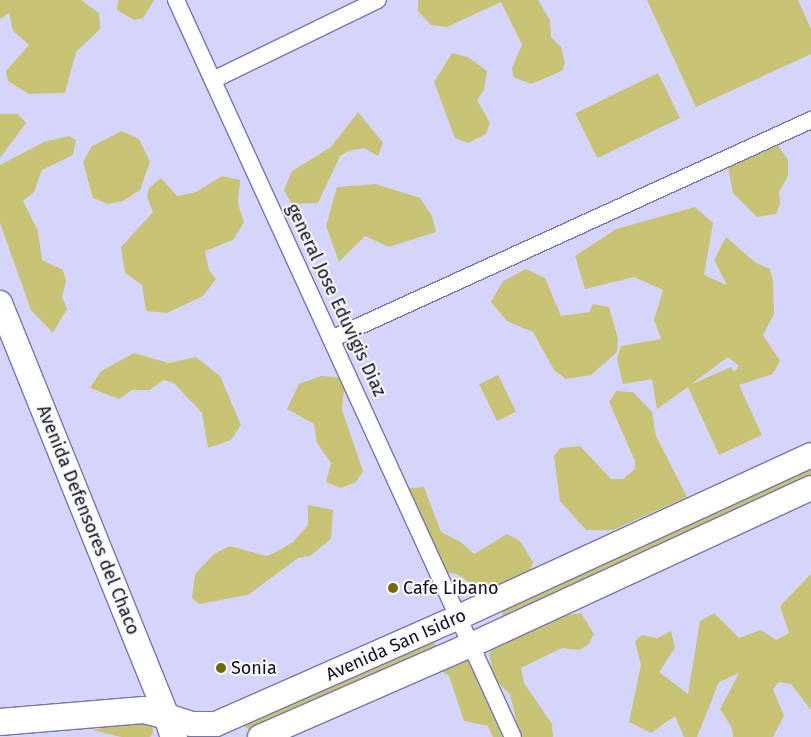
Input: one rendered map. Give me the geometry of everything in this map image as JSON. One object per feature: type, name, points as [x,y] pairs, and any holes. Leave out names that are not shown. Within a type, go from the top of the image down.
[{"type":"main road","name":"Avenida Defensores del Chaco","points":[[0,303],[171,727]]},
{"type":"main road","name":"Avenida San Isidro","points":[[171,727],[192,724],[216,724],[459,618],[811,455]]},
{"type":"main road","name":"Avenida San Isidro","points":[[260,737],[471,644],[811,488]]},
{"type":"main road","points":[[0,722],[144,710],[171,727]]},
{"type":"street","name":"general Jose Eduvigis Diaz","points":[[176,0],[471,644]]},
{"type":"street","points":[[213,80],[378,0]]},
{"type":"street","points":[[331,339],[811,120]]},
{"type":"street","points":[[471,644],[513,737]]},
{"type":"shaded area","points":[[0,0],[81,0],[99,13],[100,29],[76,52],[65,93],[29,94],[8,81],[6,71],[29,45],[13,31],[9,13],[0,19]]},
{"type":"shaded area","points":[[118,0],[154,0],[143,18],[134,20],[117,10]]},
{"type":"shaded area","points":[[418,0],[538,0],[550,20],[551,37],[561,47],[565,63],[562,71],[531,84],[513,77],[512,67],[522,45],[501,2],[447,27],[431,25],[418,11]]},
{"type":"shaded area","points":[[647,0],[798,0],[811,29],[811,54],[696,107]]},
{"type":"shaded area","points":[[452,53],[468,57],[487,71],[484,90],[477,100],[490,123],[486,134],[468,143],[455,138],[434,82]]},
{"type":"shaded area","points":[[658,73],[680,118],[597,158],[575,113]]},
{"type":"shaded area","points":[[358,112],[383,143],[378,156],[364,148],[348,151],[340,156],[318,203],[292,204],[284,190],[292,171],[331,147]]},
{"type":"shaded area","points":[[0,114],[18,114],[26,123],[0,158]]},
{"type":"shaded area","points":[[122,131],[139,139],[150,162],[140,190],[123,201],[108,204],[93,198],[83,162],[92,146]]},
{"type":"shaded area","points":[[769,132],[788,160],[788,176],[779,192],[780,204],[776,214],[757,217],[733,193],[726,156],[759,133]]},
{"type":"shaded area","points":[[69,136],[76,140],[73,155],[42,170],[34,192],[23,201],[38,231],[42,260],[63,270],[66,281],[62,297],[67,309],[53,333],[31,310],[0,223],[0,165],[44,142]]},
{"type":"shaded area","points":[[222,176],[240,180],[238,204],[244,222],[233,240],[205,251],[209,270],[216,279],[203,296],[167,313],[146,311],[142,285],[125,273],[121,247],[153,212],[147,197],[149,188],[161,178],[177,196],[196,192]]},
{"type":"shaded area","points":[[376,184],[420,198],[432,216],[436,232],[389,247],[365,236],[339,262],[326,226],[337,187]]},
{"type":"shaded area","points":[[695,207],[713,223],[704,275],[727,285],[714,260],[726,237],[756,263],[770,269],[773,282],[774,314],[763,335],[780,361],[773,374],[739,385],[762,435],[719,455],[688,387],[657,409],[652,379],[623,384],[617,359],[621,346],[661,339],[654,320],[663,290],[634,277],[585,289],[575,256],[616,229]],"holes":[[[728,357],[739,366],[734,372],[731,367],[690,385]]]},
{"type":"shaded area","points":[[526,269],[545,278],[561,316],[589,312],[593,304],[609,307],[618,339],[617,352],[591,375],[566,379],[554,370],[533,332],[507,321],[491,302],[503,281]]},
{"type":"shaded area","points":[[134,353],[169,363],[196,357],[220,376],[241,425],[231,440],[208,448],[202,413],[174,383],[164,380],[149,390],[132,390],[119,399],[90,388],[101,371]]},
{"type":"shaded area","points":[[498,375],[516,412],[497,421],[479,384]]},
{"type":"shaded area","points":[[321,376],[345,378],[342,410],[363,471],[356,482],[341,488],[326,482],[331,463],[317,443],[314,424],[287,409],[299,384]]},
{"type":"shaded area","points":[[616,391],[633,392],[652,412],[656,436],[687,497],[613,530],[586,530],[560,501],[554,456],[560,448],[580,446],[611,479],[623,479],[635,469],[635,461],[609,402]]},
{"type":"shaded area","points":[[811,467],[811,478],[502,616],[503,609]]},
{"type":"shaded area","points":[[424,487],[441,532],[461,542],[474,554],[507,534],[520,541],[533,562],[528,580],[495,590],[467,581],[457,574],[446,573],[407,500],[410,488]]},
{"type":"shaded area","points":[[308,505],[333,510],[331,539],[310,556],[298,558],[248,595],[199,604],[192,598],[195,574],[214,554],[230,546],[266,556],[274,553],[293,542],[308,525]]},
{"type":"shaded area","points":[[811,574],[811,710],[791,684],[779,682],[773,689],[784,716],[773,737],[733,737],[732,728],[720,709],[739,673],[719,682],[697,737],[684,737],[675,716],[651,733],[629,722],[641,665],[635,642],[637,639],[642,635],[657,638],[671,631],[675,648],[659,672],[688,694],[700,621],[714,613],[739,638],[761,630],[776,640],[789,633],[780,606]]},
{"type":"shaded area","points":[[581,613],[594,634],[588,645],[579,650],[562,648],[521,668],[524,683],[552,724],[553,737],[520,737],[510,694],[494,679],[489,653],[527,621]]},
{"type":"shaded area","points":[[434,641],[436,648],[342,691],[335,690],[286,711],[281,718],[252,731],[245,727],[247,722]]},
{"type":"shaded area","points":[[468,654],[475,662],[502,737],[493,737],[488,726],[464,721],[449,676],[432,665]]},
{"type":"shaded area","points":[[128,723],[147,724],[153,728],[153,733],[150,737],[121,737],[93,730]]},
{"type":"place","name":"Cafe Libano","points":[[393,588]]},
{"type":"place","name":"Sonia","points":[[221,668]]}]
